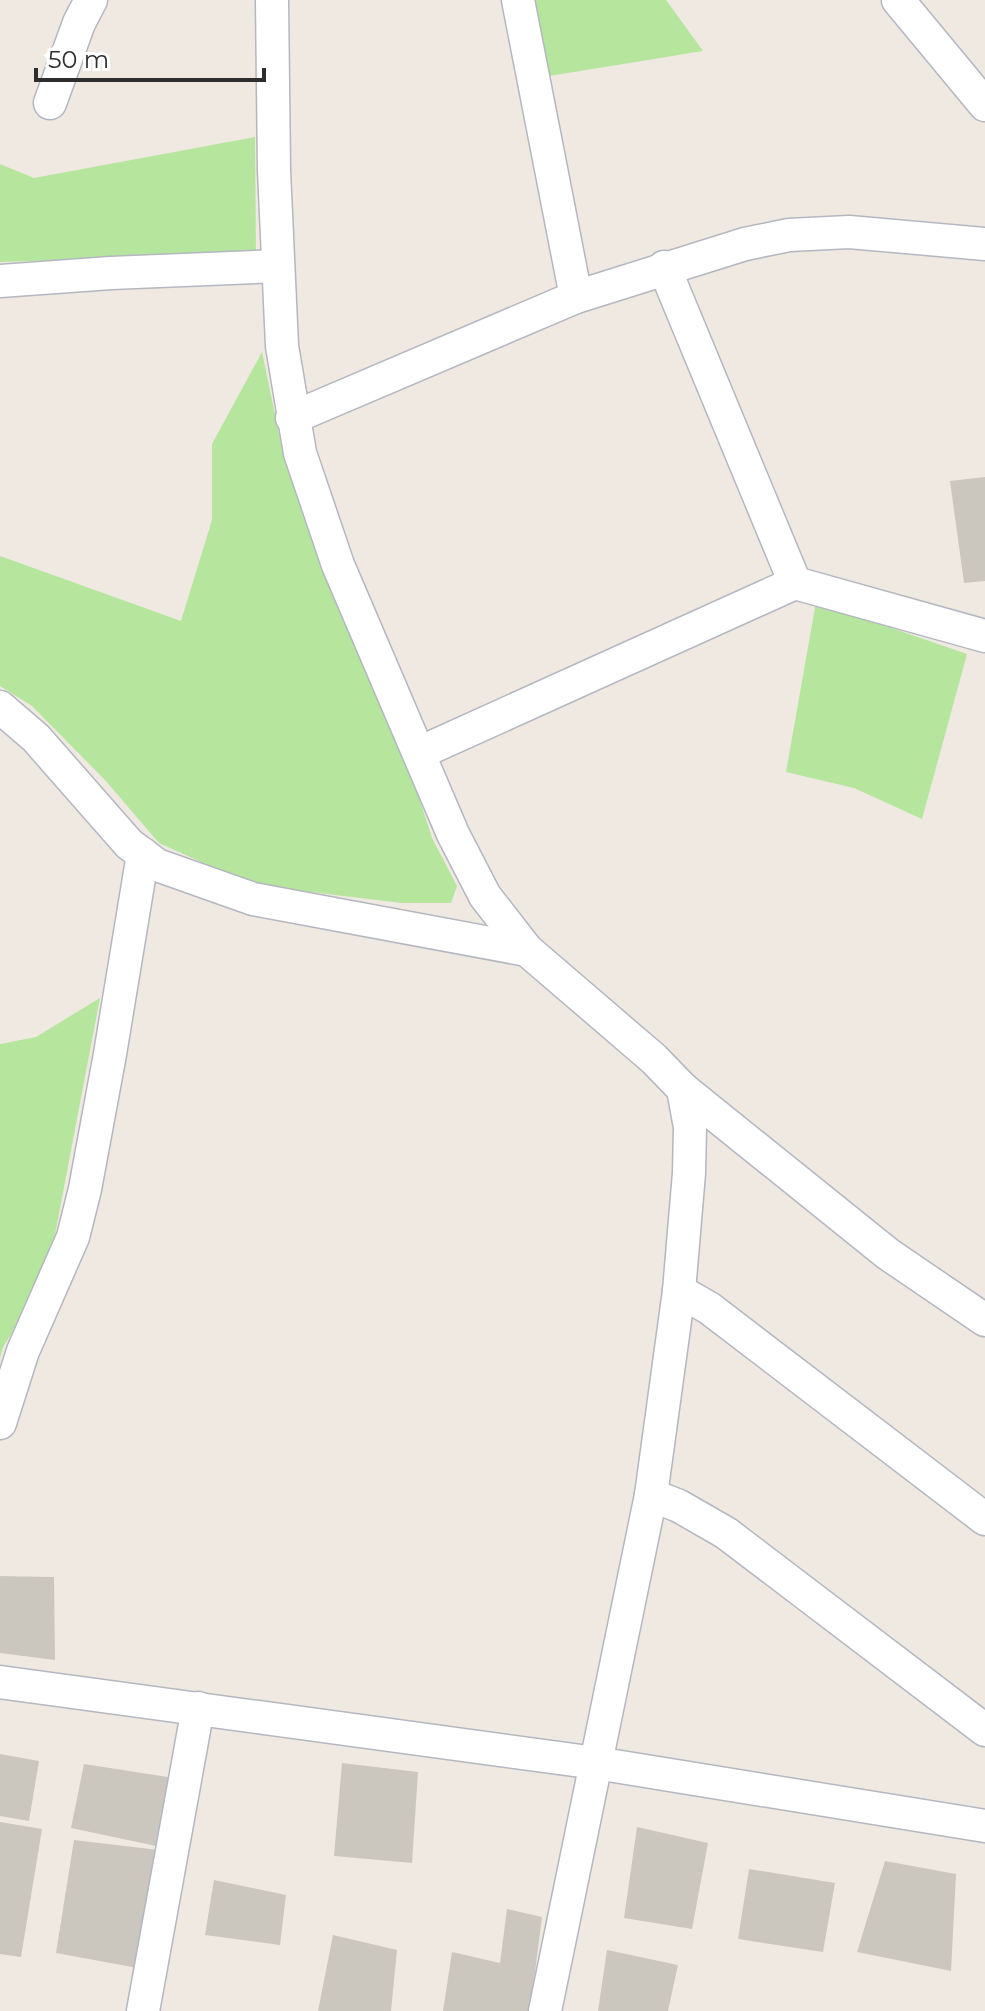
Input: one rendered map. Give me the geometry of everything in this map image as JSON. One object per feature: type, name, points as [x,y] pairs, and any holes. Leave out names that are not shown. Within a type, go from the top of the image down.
[{"type":"street","points":[[50,103],[79,23],[91,0]]},
{"type":"street","points":[[272,0],[278,266],[282,346],[292,418],[317,509],[338,565],[453,834],[485,896],[527,950],[654,1059],[683,1089],[888,1254],[985,1320]]},
{"type":"street","points":[[518,0],[576,297]]},
{"type":"street","points":[[898,0],[985,105]]},
{"type":"street","points":[[292,418],[576,297],[745,244],[789,235],[849,232],[985,244]]},
{"type":"street","points":[[0,281],[278,266]]},
{"type":"street","points":[[664,267],[795,583]]},
{"type":"street","points":[[419,753],[795,583],[985,636]]},
{"type":"street","points":[[0,707],[36,738],[129,844],[157,865],[253,899],[527,950]]},
{"type":"street","points":[[0,1423],[23,1351],[73,1237],[110,1054],[143,854]]},
{"type":"street","points":[[545,2011],[651,1495],[679,1291],[689,1173],[690,1127],[683,1089]]},
{"type":"street","points":[[679,1291],[709,1308],[985,1519]]},
{"type":"street","points":[[651,1495],[679,1506],[726,1533],[985,1730]]},
{"type":"street","points":[[0,1682],[596,1763],[985,1826]]},
{"type":"street","points":[[143,2011],[198,1708]]},
{"type":"green space","points":[[529,0],[666,0],[703,51],[543,77]]},
{"type":"green space","points":[[255,137],[256,254],[0,262],[0,164],[34,178]]},
{"type":"green space","points":[[262,352],[282,448],[401,741],[432,838],[457,886],[451,903],[402,903],[252,885],[159,843],[105,780],[32,706],[0,686],[0,556],[181,621],[212,520],[212,444]]},
{"type":"green space","points":[[816,602],[967,654],[922,819],[854,788],[786,772]]},
{"type":"green space","points":[[100,998],[53,1245],[27,1310],[3,1347],[0,1358],[0,1044],[36,1037]]},
{"type":"building","points":[[985,477],[985,581],[964,583],[950,481]]},
{"type":"building","points":[[0,1576],[54,1577],[55,1660],[0,1653]]},
{"type":"building","points":[[0,1754],[39,1761],[29,1821],[0,1816]]},
{"type":"building","points":[[342,1763],[418,1772],[412,1863],[334,1856]]},
{"type":"building","points":[[84,1764],[168,1777],[156,1846],[71,1828]]},
{"type":"building","points":[[0,1822],[42,1829],[21,1957],[0,1954]]},
{"type":"building","points":[[637,1827],[708,1843],[692,1929],[624,1918]]},
{"type":"building","points":[[74,1840],[167,1851],[143,1969],[56,1953]]},
{"type":"building","points":[[885,1861],[956,1874],[951,1971],[857,1952]]},
{"type":"building","points":[[749,1869],[835,1883],[823,1952],[738,1939]]},
{"type":"building","points":[[214,1880],[286,1895],[280,1945],[205,1935]]},
{"type":"building","points":[[507,1909],[542,1917],[530,2011],[443,2011],[452,1952],[500,1963]]},
{"type":"building","points":[[333,1935],[397,1950],[391,2011],[318,2011]]},
{"type":"building","points":[[607,1950],[678,1965],[668,2011],[598,2011]]}]
